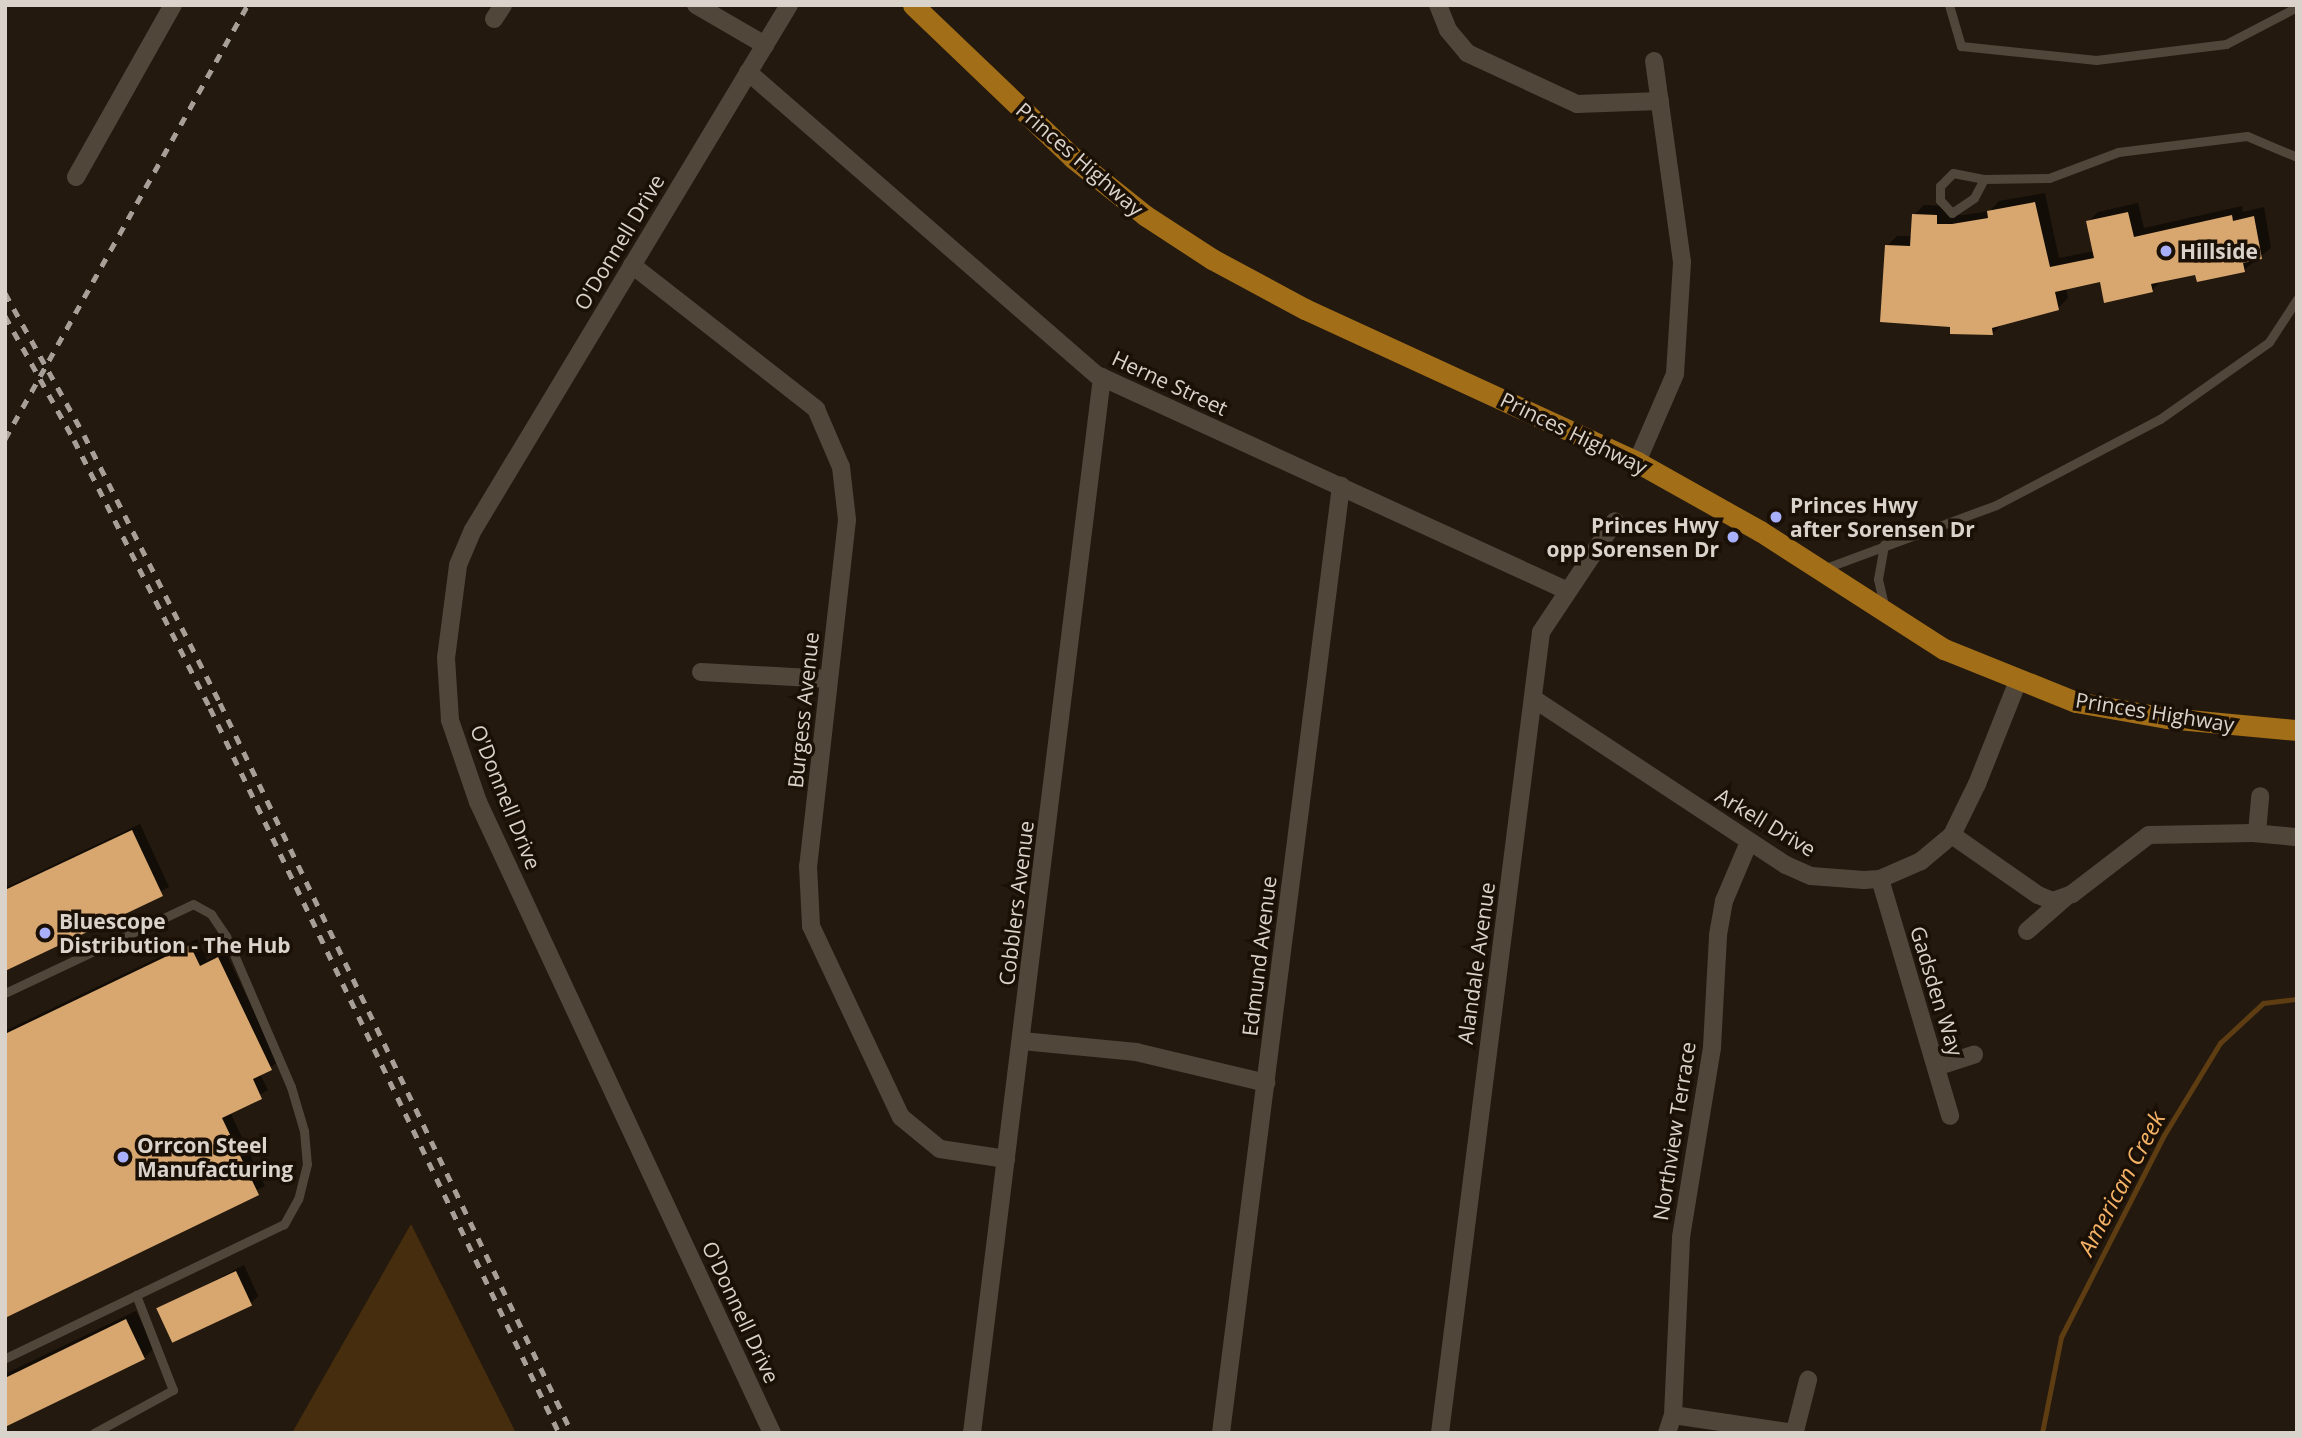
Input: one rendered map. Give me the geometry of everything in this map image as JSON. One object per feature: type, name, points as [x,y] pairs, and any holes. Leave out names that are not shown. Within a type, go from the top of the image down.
[{"type":"main road","name":"Princes Highway","points":[[913,5],[1073,158],[1146,216],[1212,259],[1282,298],[1637,462],[1820,570],[1944,649],[2018,681],[2109,709],[2297,730]]},
{"type":"street","points":[[76,177],[173,5]]},
{"type":"street","points":[[696,5],[765,45]]},
{"type":"street","name":"O'Donnell Drive","points":[[772,1433],[478,802],[450,720],[446,658],[458,565],[472,530],[789,5]]},
{"type":"street","points":[[1438,5],[1456,43],[1510,75],[1577,104],[1660,101]]},
{"type":"street","points":[[1637,462],[1669,393],[1677,358],[1682,250],[1654,61]]},
{"type":"street","name":"Herne Street","points":[[748,72],[1102,377],[1568,591]]},
{"type":"street","name":"Burgess Avenue","points":[[632,265],[816,409],[841,467],[847,520],[808,866],[811,926],[901,1117],[940,1149],[1006,1159]]},
{"type":"street","name":"Cobblers Avenue","points":[[972,1433],[1102,377]]},
{"type":"street","name":"Edmund Avenue","points":[[1222,1433],[1341,486]]},
{"type":"street","name":"Alandale Avenue","points":[[1440,1433],[1541,632],[1615,521]]},
{"type":"street","points":[[701,672],[829,679]]},
{"type":"street","name":"Arkell Drive","points":[[1534,699],[1749,842],[1811,876],[1837,881],[1880,879],[1921,861],[1952,835],[1977,784],[2018,681]]},
{"type":"street","points":[[2257,833],[2260,796]]},
{"type":"street","points":[[2027,931],[2066,897],[2149,835],[2257,833],[2295,837]]},
{"type":"street","points":[[1952,835],[2045,900],[2066,897]]},
{"type":"street","name":"Northview Terrace","points":[[1667,1433],[1673,1415],[1681,1237],[1712,1048],[1718,935],[1724,901],[1749,842]]},
{"type":"street","name":"Gadsden Way","points":[[1880,879],[1951,1116]]},
{"type":"street","points":[[1022,1041],[1136,1052],[1266,1083]]},
{"type":"street","points":[[1936,1068],[1974,1055]]},
{"type":"street","points":[[1673,1415],[1795,1432],[1808,1380]]},
{"type":"lane","points":[[1949,5],[1961,46],[2096,60],[2226,44],[2297,7]]},
{"type":"lane","points":[[1984,179],[1974,198],[1952,213],[1940,200],[1940,186],[1952,173],[1984,179],[2049,178],[2118,152],[2247,136],[2297,157]]},
{"type":"lane","points":[[1820,570],[1996,505],[2160,419],[2269,342],[2297,299]]},
{"type":"lane","points":[[1884,545],[1878,579],[1886,612]]},
{"type":"lane","points":[[5,993],[193,904],[211,914],[226,936],[291,1087],[304,1131],[307,1164],[298,1199],[284,1224],[5,1358]]},
{"type":"lane","points":[[94,1433],[173,1390],[136,1295]]},
{"type":"shaded area","points":[[411,1224],[516,1433],[292,1433]]},
{"type":"building","points":[[2035,202],[2050,267],[2094,258],[2086,221],[2128,212],[2134,237],[2232,215],[2233,221],[2254,216],[2262,259],[2243,263],[2245,272],[2197,282],[2195,275],[2151,284],[2153,292],[2104,303],[2100,282],[2055,292],[2059,310],[1992,328],[1993,335],[1950,334],[1950,327],[1880,322],[1885,245],[1910,246],[1912,214],[1937,215],[1937,224],[1952,224],[1988,218],[1987,211]]},
{"type":"building","name":"Bluescope Distribution - The Hub","points":[[132,830],[163,896],[5,971],[5,890]]},
{"type":"building","name":"Orrcon Steel Manufacturing","points":[[190,945],[200,966],[218,957],[272,1070],[253,1079],[262,1099],[222,1118],[259,1195],[5,1318],[5,1034]]},
{"type":"building","points":[[236,1271],[252,1305],[172,1343],[156,1308]]},
{"type":"building","points":[[126,1319],[145,1359],[5,1427],[5,1378]]},
{"type":"waterway","name":"American Creek","points":[[2042,1433],[2061,1337],[2164,1135],[2220,1043],[2263,1003],[2297,999]]},
{"type":"railway","points":[[5,439],[248,5]]},
{"type":"railway","points":[[5,293],[84,435],[220,703],[572,1433]]},
{"type":"railway","points":[[5,316],[74,440],[210,708],[559,1433]]},
{"type":"place","name":"Hillside","points":[[2166,251]]},
{"type":"place","name":"Princes Hwy after Sorensen Dr","points":[[1776,517]]},
{"type":"place","name":"Princes Hwy opp Sorensen Dr","points":[[1733,537]]},
{"type":"place","name":"Bluescope Distribution - The Hub","points":[[45,933]]},
{"type":"place","name":"Orrcon Steel Manufacturing","points":[[123,1157]]}]
